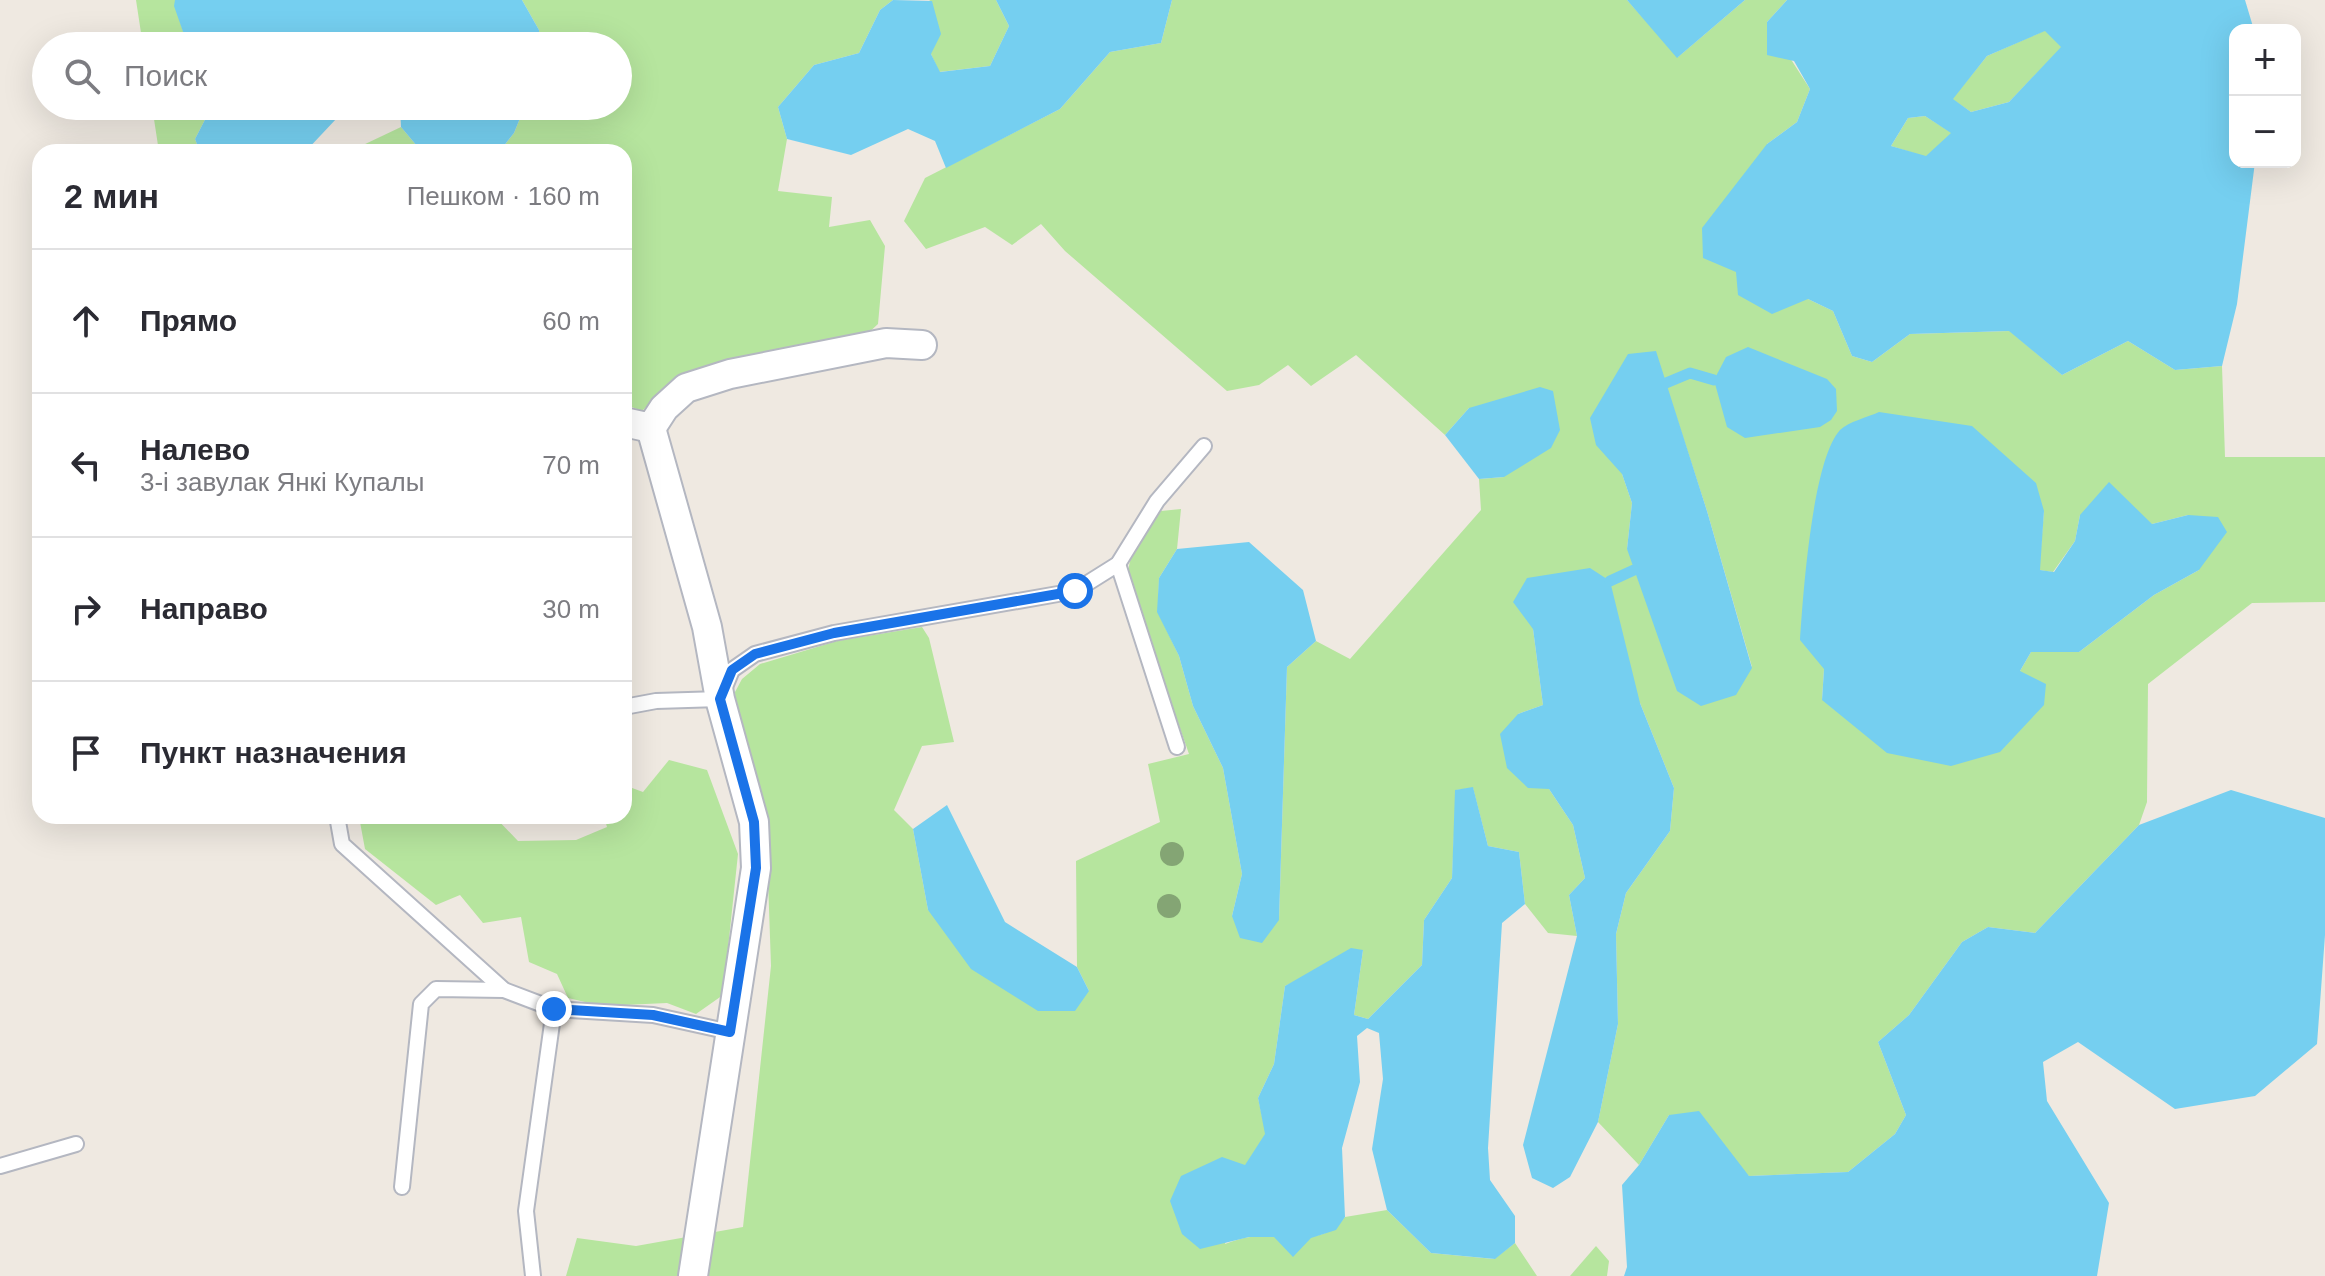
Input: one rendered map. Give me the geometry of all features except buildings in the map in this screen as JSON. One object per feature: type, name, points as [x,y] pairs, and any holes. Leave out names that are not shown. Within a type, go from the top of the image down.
[{"type":"street","points":[[693,1276],[756,868],[754,822],[720,699],[707,627],[638,425],[664,408],[686,388],[730,374],[886,343],[922,345]]},
{"type":"lane","points":[[632,706],[656,701],[720,699],[732,670],[755,654],[834,633],[1075,591],[1118,564],[1157,501],[1204,446]]},
{"type":"lane","points":[[1118,564],[1177,747]]},
{"type":"lane","points":[[338,824],[342,844],[504,990]]},
{"type":"lane","points":[[402,1187],[421,1004],[436,989],[504,990],[554,1009],[653,1015],[730,1032]]},
{"type":"lane","points":[[533,1276],[526,1211],[554,1009]]},
{"type":"lane","points":[[0,1166],[76,1144]]},
{"type":"green space","points":[[136,0],[175,0],[183,32],[141,32]]},
{"type":"green space","points":[[522,0],[893,0],[880,10],[859,53],[814,65],[778,107],[787,139],[778,191],[832,197],[829,227],[870,220],[885,246],[878,324],[864,337],[747,357],[678,377],[642,411],[632,407],[632,144],[505,144],[519,120],[632,120],[632,32],[539,30]]},
{"type":"green space","points":[[929,0],[996,0],[1009,26],[990,66],[939,72],[931,54],[932,2]]},
{"type":"green space","points":[[1172,0],[1627,0],[1678,57],[1745,0],[1787,0],[1767,22],[1810,89],[1797,122],[1767,144],[1808,299],[1833,311],[1852,356],[1872,362],[1910,334],[2010,331],[2062,375],[2128,341],[2175,370],[2222,366],[2225,457],[2325,457],[2325,602],[2252,603],[2148,684],[2147,802],[2139,825],[2035,933],[1988,927],[1962,942],[1909,1015],[1878,1042],[1906,1115],[1895,1134],[1848,1172],[1749,1176],[1669,1115],[1639,1165],[1598,1122],[1618,1024],[1616,934],[1626,893],[1670,831],[1674,788],[1640,703],[1533,629],[1543,705],[1518,714],[1549,789],[1573,825],[1585,878],[1569,895],[1577,936],[1548,933],[1525,904],[1519,852],[1488,846],[1473,788],[1456,790],[1452,878],[1424,920],[1422,965],[1368,1019],[1354,1015],[1363,950],[1285,986],[1274,1064],[1258,1098],[1266,1134],[1245,1166],[1225,1244],[1250,1237],[1314,1236],[1336,1227],[1345,1217],[1387,1210],[1431,1253],[1494,1259],[1515,1243],[1537,1276],[566,1276],[577,1238],[636,1246],[743,1227],[771,966],[766,822],[736,718],[735,692],[742,679],[760,664],[837,641],[922,627],[929,638],[954,742],[922,746],[894,810],[913,829],[928,910],[1089,991],[1077,967],[1076,861],[1160,822],[1148,764],[1189,754],[1127,576],[1131,556],[1161,511],[1181,509],[1177,549],[1159,578],[1158,612],[1179,656],[1193,706],[1223,768],[1242,874],[1232,916],[1279,920],[1287,667],[1316,641],[1350,659],[1481,510],[1479,479],[1504,477],[1469,408],[1445,435],[1356,355],[1311,386],[1288,365],[1259,385],[1227,391],[1065,251],[1041,224],[1012,245],[985,227],[926,249],[904,221],[925,178],[1060,109],[1110,52],[1161,43]],"holes":[[[1655,351],[1707,511],[1752,667],[1627,549],[1632,503],[1622,474]],[[2044,511],[2039,570],[2053,572],[2075,541],[2080,515],[2152,524],[2188,515],[2199,570],[2154,595],[2079,652],[2031,652],[2020,671],[1822,700],[1824,669]]]},
{"type":"green space","points":[[2046,30],[2062,47],[2009,102],[1971,112],[1952,99],[1987,56]]},
{"type":"green space","points":[[1925,116],[1952,133],[1926,157],[1891,146],[1908,118]]},
{"type":"green space","points":[[154,120],[205,120],[195,139],[197,144],[158,144]]},
{"type":"green space","points":[[401,127],[415,144],[365,144]]},
{"type":"green space","points":[[669,760],[707,770],[738,854],[723,995],[696,1014],[667,1003],[602,1006],[568,998],[557,974],[529,962],[521,917],[483,923],[460,895],[436,905],[365,849],[360,824],[502,824],[518,841],[576,840],[607,827],[606,824],[632,824],[632,788],[643,792]]},
{"type":"green space","points":[[1596,1246],[1609,1261],[1607,1276],[1570,1276]]},
{"type":"water","points":[[175,0],[522,0],[539,32],[183,32],[174,6]]},
{"type":"water","points":[[893,0],[932,1],[941,34],[931,54],[940,72],[990,66],[1009,26],[996,0],[1172,0],[1161,43],[1110,52],[1060,109],[946,168],[935,141],[908,129],[851,155],[787,139],[778,107],[814,65],[859,53],[880,10]]},
{"type":"water","points":[[1627,0],[1745,0],[1677,58]]},
{"type":"water","points":[[1787,0],[2245,0],[2252,24],[2229,24],[2229,168],[2254,168],[2237,304],[2222,366],[2175,370],[2128,341],[2062,375],[2009,331],[1910,334],[1872,362],[1852,356],[1833,311],[1808,299],[1772,314],[1738,295],[1736,272],[1703,258],[1702,228],[1767,144],[1797,122],[1810,89],[1794,61],[1767,55],[1767,22]],"holes":[[[2045,31],[2061,47],[2009,102],[1971,112],[1953,99],[1987,56]],[[1925,116],[1951,133],[1926,156],[1891,146],[1908,118]]]},
{"type":"water","points":[[205,120],[335,120],[313,144],[197,144],[195,139]]},
{"type":"water","points":[[401,120],[519,120],[505,144],[415,144],[401,127]]},
{"type":"water","points":[[1748,347],[1827,379],[1836,389],[1837,411],[1831,420],[1820,427],[1745,438],[1727,427],[1714,380],[1726,357]]},
{"type":"water","points":[[1656,351],[1707,511],[1752,668],[1736,695],[1701,706],[1677,691],[1627,549],[1632,503],[1622,474],[1596,445],[1590,418],[1628,354]]},
{"type":"water","points":[[1540,387],[1553,391],[1560,430],[1551,448],[1504,477],[1479,479],[1445,435],[1469,408]]},
{"type":"water","points":[[1879,412],[1972,426],[2036,483],[2044,511],[2040,570],[2054,572],[2075,541],[2080,515],[2109,482],[2152,524],[2188,515],[2218,517],[2227,532],[2199,570],[2154,595],[2079,652],[2031,652],[2020,671],[2046,684],[2044,705],[2000,752],[1951,766],[1887,753],[1822,700],[1824,669],[1800,640],[1811,530],[1822,470],[1830,446],[1844,427]]},
{"type":"water","points":[[1249,542],[1303,590],[1316,641],[1287,667],[1279,920],[1262,943],[1240,938],[1232,916],[1242,874],[1223,768],[1193,706],[1179,656],[1157,612],[1159,578],[1177,549]]},
{"type":"water","points":[[1590,568],[1610,581],[1640,703],[1674,788],[1670,831],[1626,893],[1616,934],[1618,1024],[1598,1122],[1570,1177],[1553,1188],[1532,1178],[1523,1145],[1577,936],[1569,895],[1585,878],[1573,825],[1549,789],[1528,788],[1507,768],[1500,734],[1518,714],[1543,705],[1533,629],[1513,602],[1527,578]]},
{"type":"water","points":[[1473,787],[1488,846],[1519,852],[1525,904],[1502,923],[1488,1148],[1490,1180],[1515,1216],[1515,1243],[1495,1259],[1431,1253],[1387,1210],[1372,1149],[1383,1079],[1379,1033],[1367,1028],[1357,1036],[1360,1082],[1342,1148],[1345,1217],[1336,1230],[1311,1238],[1293,1257],[1274,1237],[1249,1237],[1200,1249],[1182,1234],[1170,1201],[1181,1176],[1222,1157],[1245,1165],[1265,1134],[1258,1098],[1274,1064],[1285,986],[1351,948],[1363,950],[1354,1015],[1368,1019],[1422,965],[1424,920],[1452,878],[1455,790]]},
{"type":"water","points":[[2231,790],[2325,818],[2325,935],[2317,1044],[2255,1096],[2175,1109],[2078,1042],[2043,1062],[2047,1101],[2109,1203],[2097,1276],[1624,1276],[1627,1267],[1622,1185],[1639,1165],[1669,1115],[1699,1111],[1749,1176],[1848,1172],[1895,1134],[1906,1115],[1878,1042],[1909,1015],[1962,942],[1988,927],[2035,933],[2139,825]]},
{"type":"water","points":[[947,805],[1005,922],[1077,967],[1089,991],[1075,1011],[1038,1011],[971,969],[928,910],[913,829]]},
{"type":"waterway","points":[[1666,383],[1690,373],[1714,380]]},
{"type":"waterway","points":[[1610,581],[1634,570]]},
{"type":"route","points":[[554,1009],[653,1015],[730,1032],[756,868],[754,822],[720,699],[732,670],[755,654],[834,633],[1075,591]]}]
